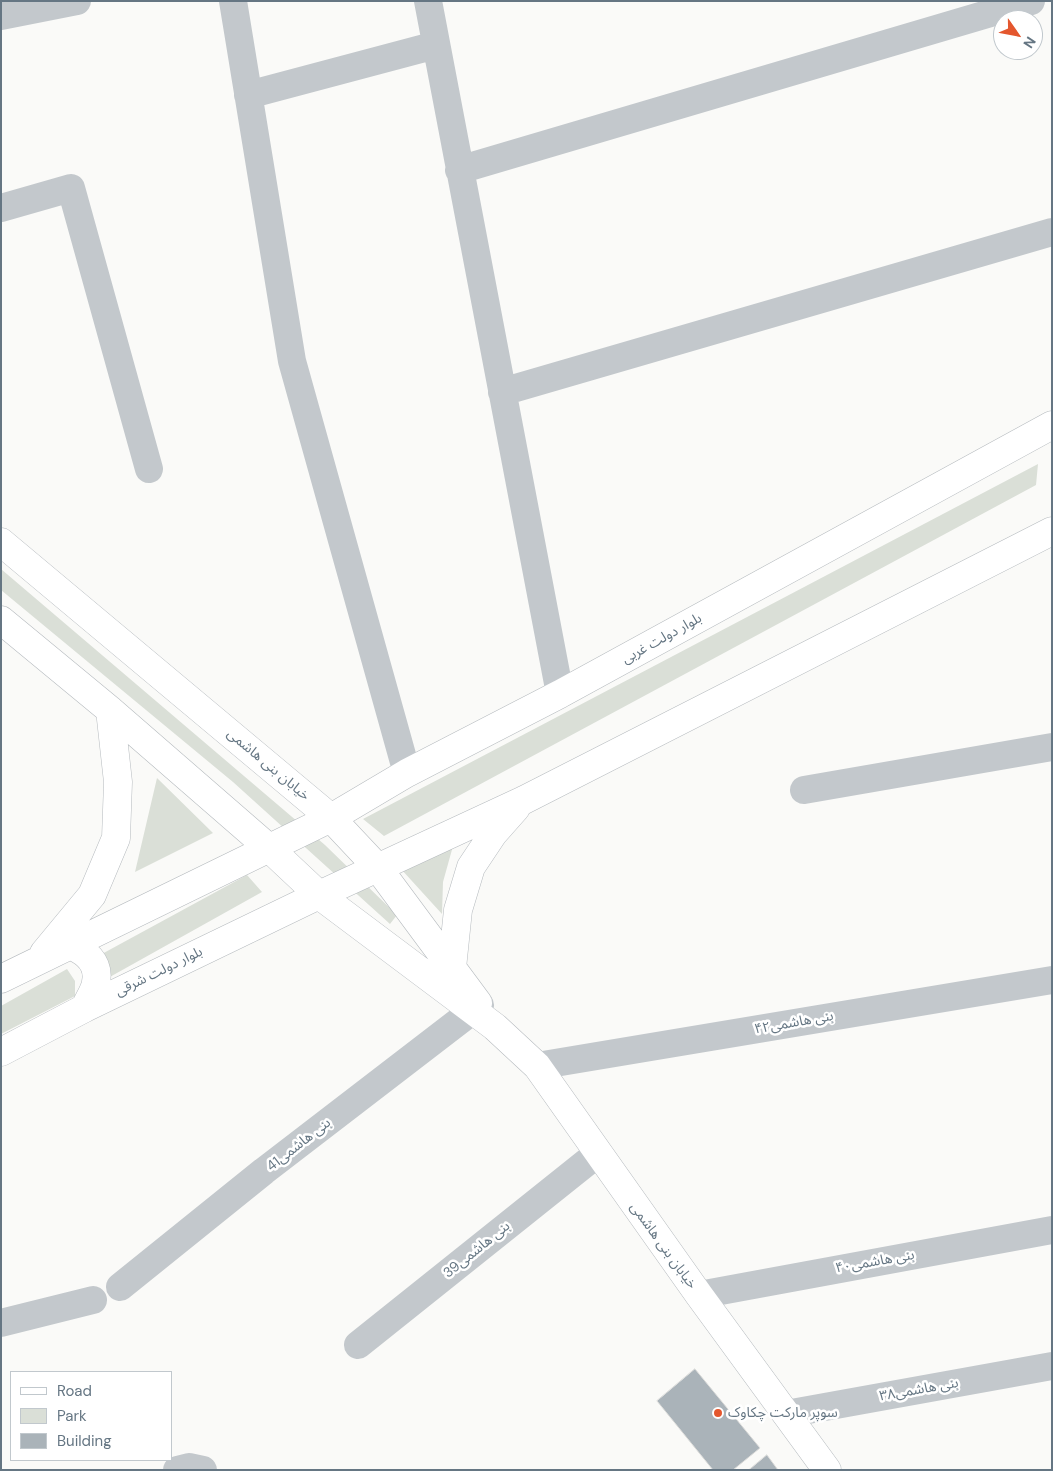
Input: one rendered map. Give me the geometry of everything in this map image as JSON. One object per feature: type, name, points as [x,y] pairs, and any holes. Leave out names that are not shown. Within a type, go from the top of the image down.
[{"type":"main road","name":"بلوار دولت غربی","points":[[270,848],[332,818],[407,774],[560,694],[1052,425]]},
{"type":"main road","points":[[319,895],[524,800],[1052,531]]},
{"type":"main road","name":"خیابان بنی هاشمی","points":[[1,542],[332,818],[378,868],[452,968],[483,1014]]},
{"type":"main road","name":"خیابان بنی هاشمی","points":[[1,620],[110,710],[270,848],[319,895],[483,1014],[537,1066],[597,1154],[827,1470]]},
{"type":"main road","points":[[37,961],[92,895],[116,838],[118,782],[110,710]]},
{"type":"main road","points":[[452,968],[458,910],[472,867],[493,834],[524,800]]},
{"type":"main road","points":[[1,980],[270,848]]},
{"type":"main road","name":"بلوار دولت شرقی","points":[[1,1052],[85,1008],[319,895]]},
{"type":"main road","points":[[37,961],[69,946],[81,949],[90,957],[95,969],[96,982],[85,1008]]},
{"type":"street","points":[[233,1],[292,361],[407,774]]},
{"type":"street","points":[[428,1],[560,694]]},
{"type":"street","points":[[459,170],[1031,1]]},
{"type":"street","points":[[1,16],[73,2]]},
{"type":"street","points":[[248,95],[436,45]]},
{"type":"street","points":[[1,208],[71,188],[149,469]]},
{"type":"street","points":[[502,392],[1052,232]]},
{"type":"street","points":[[804,790],[1052,747]]},
{"type":"street","name":"بنی هاشمی۴۲","points":[[537,1066],[1052,980]]},
{"type":"street","name":"بنی هاشمی41","points":[[120,1287],[264,1172],[483,1014]]},
{"type":"street","name":"بنی هاشمی39","points":[[358,1346],[597,1154]]},
{"type":"street","name":"بنی هاشمی۴۰","points":[[699,1295],[1052,1230]]},
{"type":"street","points":[[1,1324],[93,1300]]},
{"type":"street","name":"بنی هاشمی۳۸","points":[[786,1414],[1052,1366]]},
{"type":"street","points":[[177,1470],[190,1467],[203,1470]]},
{"type":"green space","points":[[1038,464],[1036,485],[384,836],[363,819]]},
{"type":"green space","points":[[1,569],[325,845],[397,915],[390,924],[233,782],[1,590]]},
{"type":"green space","points":[[157,778],[213,833],[135,872]]},
{"type":"green space","points":[[453,846],[443,882],[442,914],[401,869]]},
{"type":"green space","points":[[247,875],[262,892],[108,978],[100,955]]},
{"type":"green space","points":[[67,969],[75,981],[75,996],[1,1034],[1,1006]]},
{"type":"building","points":[[695,1369],[760,1448],[733,1470],[713,1470],[657,1401]]},
{"type":"building","points":[[767,1455],[778,1470],[749,1470]]},
{"type":"place","name":"سوپر مارکت چکاوک","points":[[718,1413]]}]
